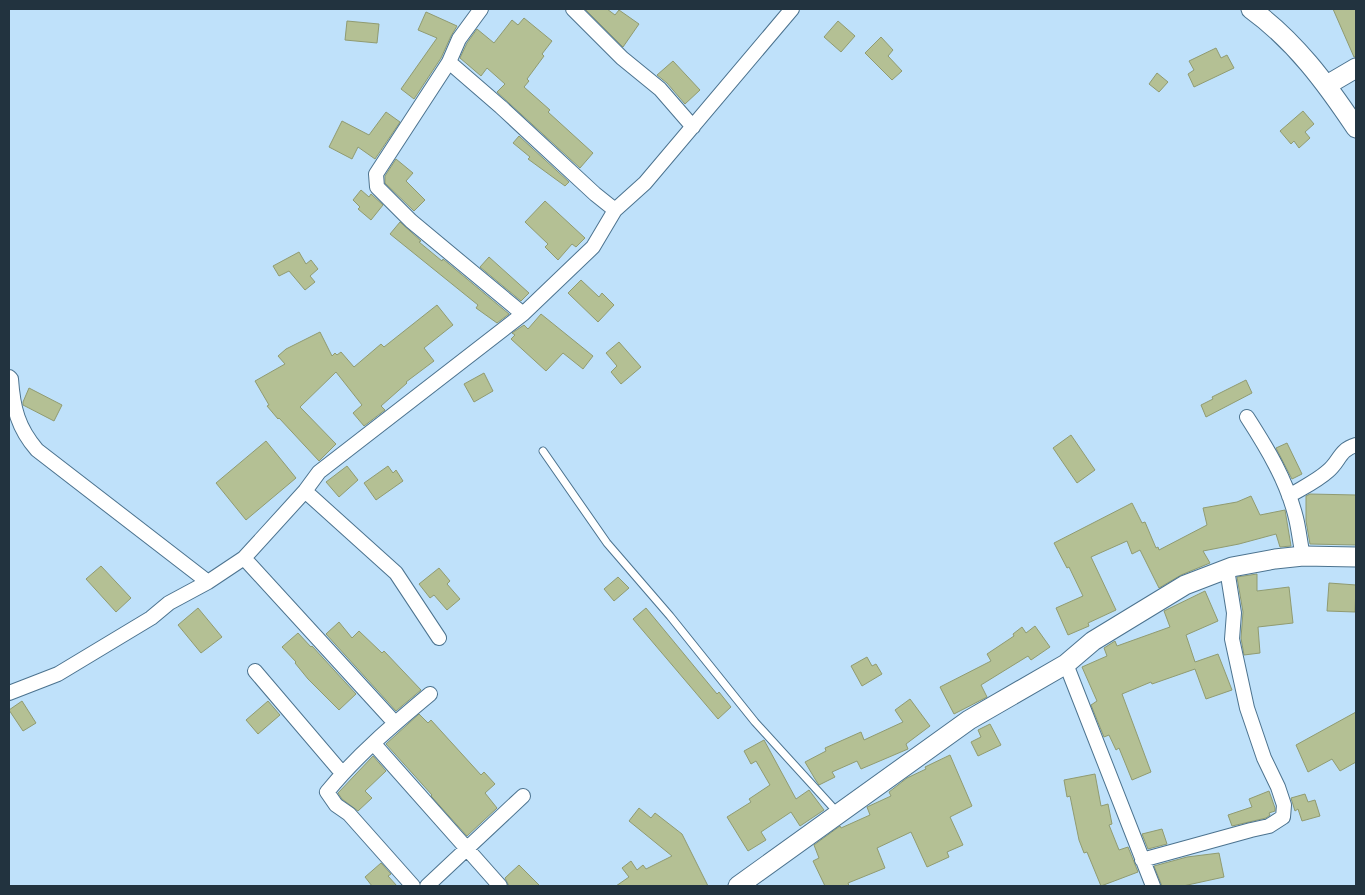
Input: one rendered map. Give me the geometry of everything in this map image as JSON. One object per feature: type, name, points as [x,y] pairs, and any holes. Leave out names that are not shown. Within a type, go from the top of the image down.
[{"type":"street","points":[[481,9],[459,39],[449,62],[376,174],[377,187],[412,221],[522,314]]},
{"type":"street","points":[[573,9],[622,58],[660,89],[693,127]]},
{"type":"street","points":[[9,693],[58,674],[150,618],[169,603],[208,582],[244,558],[305,491],[319,472],[522,314],[593,248],[615,210],[645,183],[792,9]]},
{"type":"street","points":[[1251,9],[1272,24],[1304,57],[1327,85],[1356,128]]},
{"type":"street","points":[[449,62],[502,106],[595,194],[615,210]]},
{"type":"street","points":[[1327,85],[1356,68]]},
{"type":"street","points":[[9,376],[18,422],[27,438],[37,450],[208,582]]},
{"type":"street","points":[[1247,417],[1269,451],[1289,496],[1296,517],[1303,556]]},
{"type":"street","points":[[1289,496],[1319,479],[1330,469],[1343,451],[1356,445]]},
{"type":"street","points":[[305,491],[396,573],[439,638]]},
{"type":"street","points":[[738,886],[969,720],[1066,664],[1093,641],[1185,585],[1232,567],[1275,559],[1303,556],[1356,557]]},
{"type":"street","points":[[244,558],[395,723]]},
{"type":"street","points":[[1142,860],[1269,826],[1283,818],[1284,805],[1264,758],[1247,708],[1232,639],[1234,613],[1227,569]]},
{"type":"street","points":[[1066,664],[1153,886]]},
{"type":"street","points":[[255,671],[342,773]]},
{"type":"street","points":[[413,886],[349,814],[336,805],[326,792],[342,773],[395,723],[430,694]]},
{"type":"street","points":[[374,744],[500,886]]},
{"type":"street","points":[[427,886],[524,796]]},
{"type":"lane","points":[[542,451],[607,543],[670,616],[755,722],[838,813]]},
{"type":"building","points":[[585,9],[607,9],[615,15],[619,10],[639,24],[623,47]]},
{"type":"building","points":[[1333,9],[1356,9],[1356,57],[1354,57]]},
{"type":"building","points":[[426,12],[457,26],[441,58],[414,99],[401,89],[437,38],[418,30]]},
{"type":"building","points":[[524,18],[552,41],[542,54],[544,56],[527,79],[529,81],[524,87],[593,153],[580,168],[497,92],[505,84],[487,68],[481,76],[460,58],[467,43],[477,29],[494,43],[512,20],[518,25]]},
{"type":"building","points":[[347,21],[379,24],[377,43],[345,40]]},
{"type":"building","points":[[838,21],[855,36],[841,52],[824,37]]},
{"type":"building","points":[[881,37],[893,50],[888,56],[902,71],[892,80],[865,53]]},
{"type":"building","points":[[1216,48],[1221,58],[1227,55],[1234,68],[1194,87],[1188,74],[1194,70],[1189,61]]},
{"type":"building","points":[[673,61],[700,90],[685,104],[667,83],[657,75]]},
{"type":"building","points":[[1157,73],[1168,82],[1159,92],[1149,84]]},
{"type":"building","points":[[1303,111],[1314,124],[1305,132],[1310,138],[1299,148],[1294,141],[1291,144],[1280,131]]},
{"type":"building","points":[[386,112],[400,122],[375,159],[358,147],[352,159],[329,147],[342,121],[369,135]]},
{"type":"building","points":[[519,136],[569,182],[565,186],[528,159],[530,157],[513,143]]},
{"type":"building","points":[[396,159],[413,173],[406,181],[425,200],[414,211],[385,183],[385,176]]},
{"type":"building","points":[[361,190],[369,197],[371,194],[383,205],[371,220],[358,209],[360,207],[353,200]]},
{"type":"building","points":[[545,201],[585,238],[576,247],[572,244],[558,260],[545,247],[548,244],[525,222]]},
{"type":"building","points":[[400,222],[421,241],[419,242],[442,261],[443,259],[509,314],[497,323],[476,308],[478,305],[390,234]]},
{"type":"building","points":[[299,252],[306,264],[311,260],[318,269],[310,276],[315,282],[305,290],[289,271],[279,276],[273,266]]},
{"type":"building","points":[[489,257],[529,293],[521,301],[480,267]]},
{"type":"building","points":[[581,280],[599,297],[602,293],[614,305],[598,322],[568,293]]},
{"type":"building","points":[[437,305],[453,325],[424,348],[434,361],[406,382],[381,406],[385,410],[364,426],[353,413],[362,405],[336,372],[300,407],[336,444],[319,461],[267,406],[269,405],[255,381],[285,364],[278,356],[286,349],[320,332],[332,356],[335,353],[337,355],[341,352],[354,367],[381,344],[384,347]]},
{"type":"building","points":[[541,314],[593,356],[583,369],[563,353],[546,371],[511,339],[515,335],[512,333],[524,325],[528,329]]},
{"type":"building","points":[[619,342],[641,367],[621,384],[611,372],[617,366],[606,353]]},
{"type":"building","points":[[484,373],[493,391],[474,402],[464,384]]},
{"type":"building","points":[[1246,380],[1252,393],[1206,417],[1201,405],[1213,399],[1212,397]]},
{"type":"building","points":[[29,388],[62,405],[54,421],[23,405]]},
{"type":"building","points":[[1071,435],[1095,470],[1077,483],[1053,448]]},
{"type":"building","points":[[266,441],[296,478],[246,520],[216,483]]},
{"type":"building","points":[[1287,443],[1302,474],[1292,479],[1276,448]]},
{"type":"building","points":[[347,466],[358,480],[339,497],[326,482]]},
{"type":"building","points":[[388,466],[393,473],[396,470],[403,481],[376,500],[364,483]]},
{"type":"building","points":[[1310,494],[1356,495],[1356,545],[1310,544],[1306,521],[1306,496]]},
{"type":"building","points":[[1251,496],[1260,515],[1285,510],[1291,546],[1280,547],[1276,534],[1203,551],[1210,563],[1181,575],[1159,588],[1140,550],[1132,554],[1127,541],[1091,557],[1116,610],[1088,623],[1089,626],[1068,635],[1056,608],[1083,596],[1069,567],[1067,568],[1054,543],[1132,503],[1142,523],[1145,522],[1156,548],[1158,547],[1159,550],[1207,525],[1203,508],[1237,502]]},
{"type":"building","points":[[101,566],[131,598],[116,612],[86,579]]},
{"type":"building","points":[[439,568],[450,581],[447,584],[460,599],[447,610],[434,595],[430,598],[419,584]]},
{"type":"building","points":[[1257,574],[1257,591],[1289,587],[1293,623],[1258,627],[1260,653],[1244,655],[1241,638],[1243,612],[1237,577]]},
{"type":"building","points":[[618,577],[629,588],[614,601],[604,589]]},
{"type":"building","points":[[1329,583],[1356,585],[1355,612],[1327,611]]},
{"type":"building","points":[[1205,591],[1218,621],[1186,635],[1195,662],[1218,654],[1232,690],[1206,699],[1195,669],[1152,684],[1151,682],[1122,694],[1151,772],[1132,780],[1119,748],[1116,750],[1109,735],[1104,737],[1091,705],[1097,701],[1082,667],[1107,656],[1104,648],[1115,641],[1117,646],[1170,627],[1164,611]]},
{"type":"building","points":[[198,608],[222,637],[201,653],[178,625]]},
{"type":"building","points":[[646,608],[717,694],[719,692],[731,707],[718,719],[633,619]]},
{"type":"building","points":[[339,622],[352,638],[359,631],[382,653],[384,651],[421,690],[396,711],[326,634]]},
{"type":"building","points":[[1035,626],[1050,647],[1031,660],[1028,656],[981,685],[987,697],[954,714],[940,687],[991,661],[987,654],[1014,636],[1013,634],[1022,627],[1026,633]]},
{"type":"building","points":[[298,633],[356,694],[339,710],[308,679],[282,647]]},
{"type":"building","points":[[867,657],[872,666],[876,664],[882,674],[862,686],[851,666]]},
{"type":"building","points":[[910,699],[930,726],[906,744],[908,749],[861,769],[857,761],[832,772],[835,777],[819,785],[805,762],[826,751],[825,748],[861,732],[864,740],[903,722],[895,710]]},
{"type":"building","points":[[22,701],[36,723],[23,731],[9,710]]},
{"type":"building","points":[[268,701],[280,715],[258,734],[246,720]]},
{"type":"building","points":[[1356,712],[1356,762],[1340,771],[1332,759],[1308,772],[1296,745]]},
{"type":"building","points":[[419,714],[428,723],[431,720],[481,775],[484,772],[495,784],[485,793],[497,808],[467,836],[386,744]]},
{"type":"building","points":[[990,724],[1001,745],[978,756],[971,742],[981,737],[978,730]]},
{"type":"building","points":[[764,740],[796,799],[809,790],[824,810],[800,826],[791,812],[761,832],[766,840],[748,851],[727,817],[751,802],[749,799],[770,785],[756,761],[751,764],[744,751]]},
{"type":"building","points":[[950,755],[972,806],[950,817],[963,845],[947,852],[949,857],[927,867],[911,832],[877,848],[885,868],[848,883],[849,886],[825,886],[813,861],[819,858],[814,845],[840,826],[841,828],[870,815],[867,807],[891,796],[889,792],[907,778]]},
{"type":"building","points":[[373,756],[386,771],[365,791],[372,798],[358,811],[342,799],[338,793]]},
{"type":"building","points":[[1095,774],[1101,806],[1108,804],[1112,824],[1109,825],[1119,850],[1128,847],[1138,872],[1101,886],[1087,852],[1084,853],[1079,840],[1070,796],[1067,797],[1064,780]]},
{"type":"building","points":[[1269,791],[1275,811],[1269,813],[1270,815],[1266,818],[1232,826],[1228,815],[1252,807],[1249,799]]},
{"type":"building","points":[[1305,794],[1308,802],[1315,800],[1320,816],[1302,821],[1298,809],[1295,811],[1291,798]]},
{"type":"building","points":[[639,808],[651,818],[655,813],[682,834],[708,886],[616,886],[629,877],[622,868],[631,861],[637,870],[643,865],[646,869],[672,856],[629,821]]},
{"type":"building","points":[[1162,829],[1167,844],[1148,849],[1142,834]]},
{"type":"building","points":[[1219,853],[1224,877],[1183,886],[1162,886],[1154,866],[1187,857]]},
{"type":"building","points":[[381,863],[391,874],[388,876],[397,886],[372,886],[365,877]]},
{"type":"building","points":[[519,865],[540,886],[509,886],[505,878]]}]
